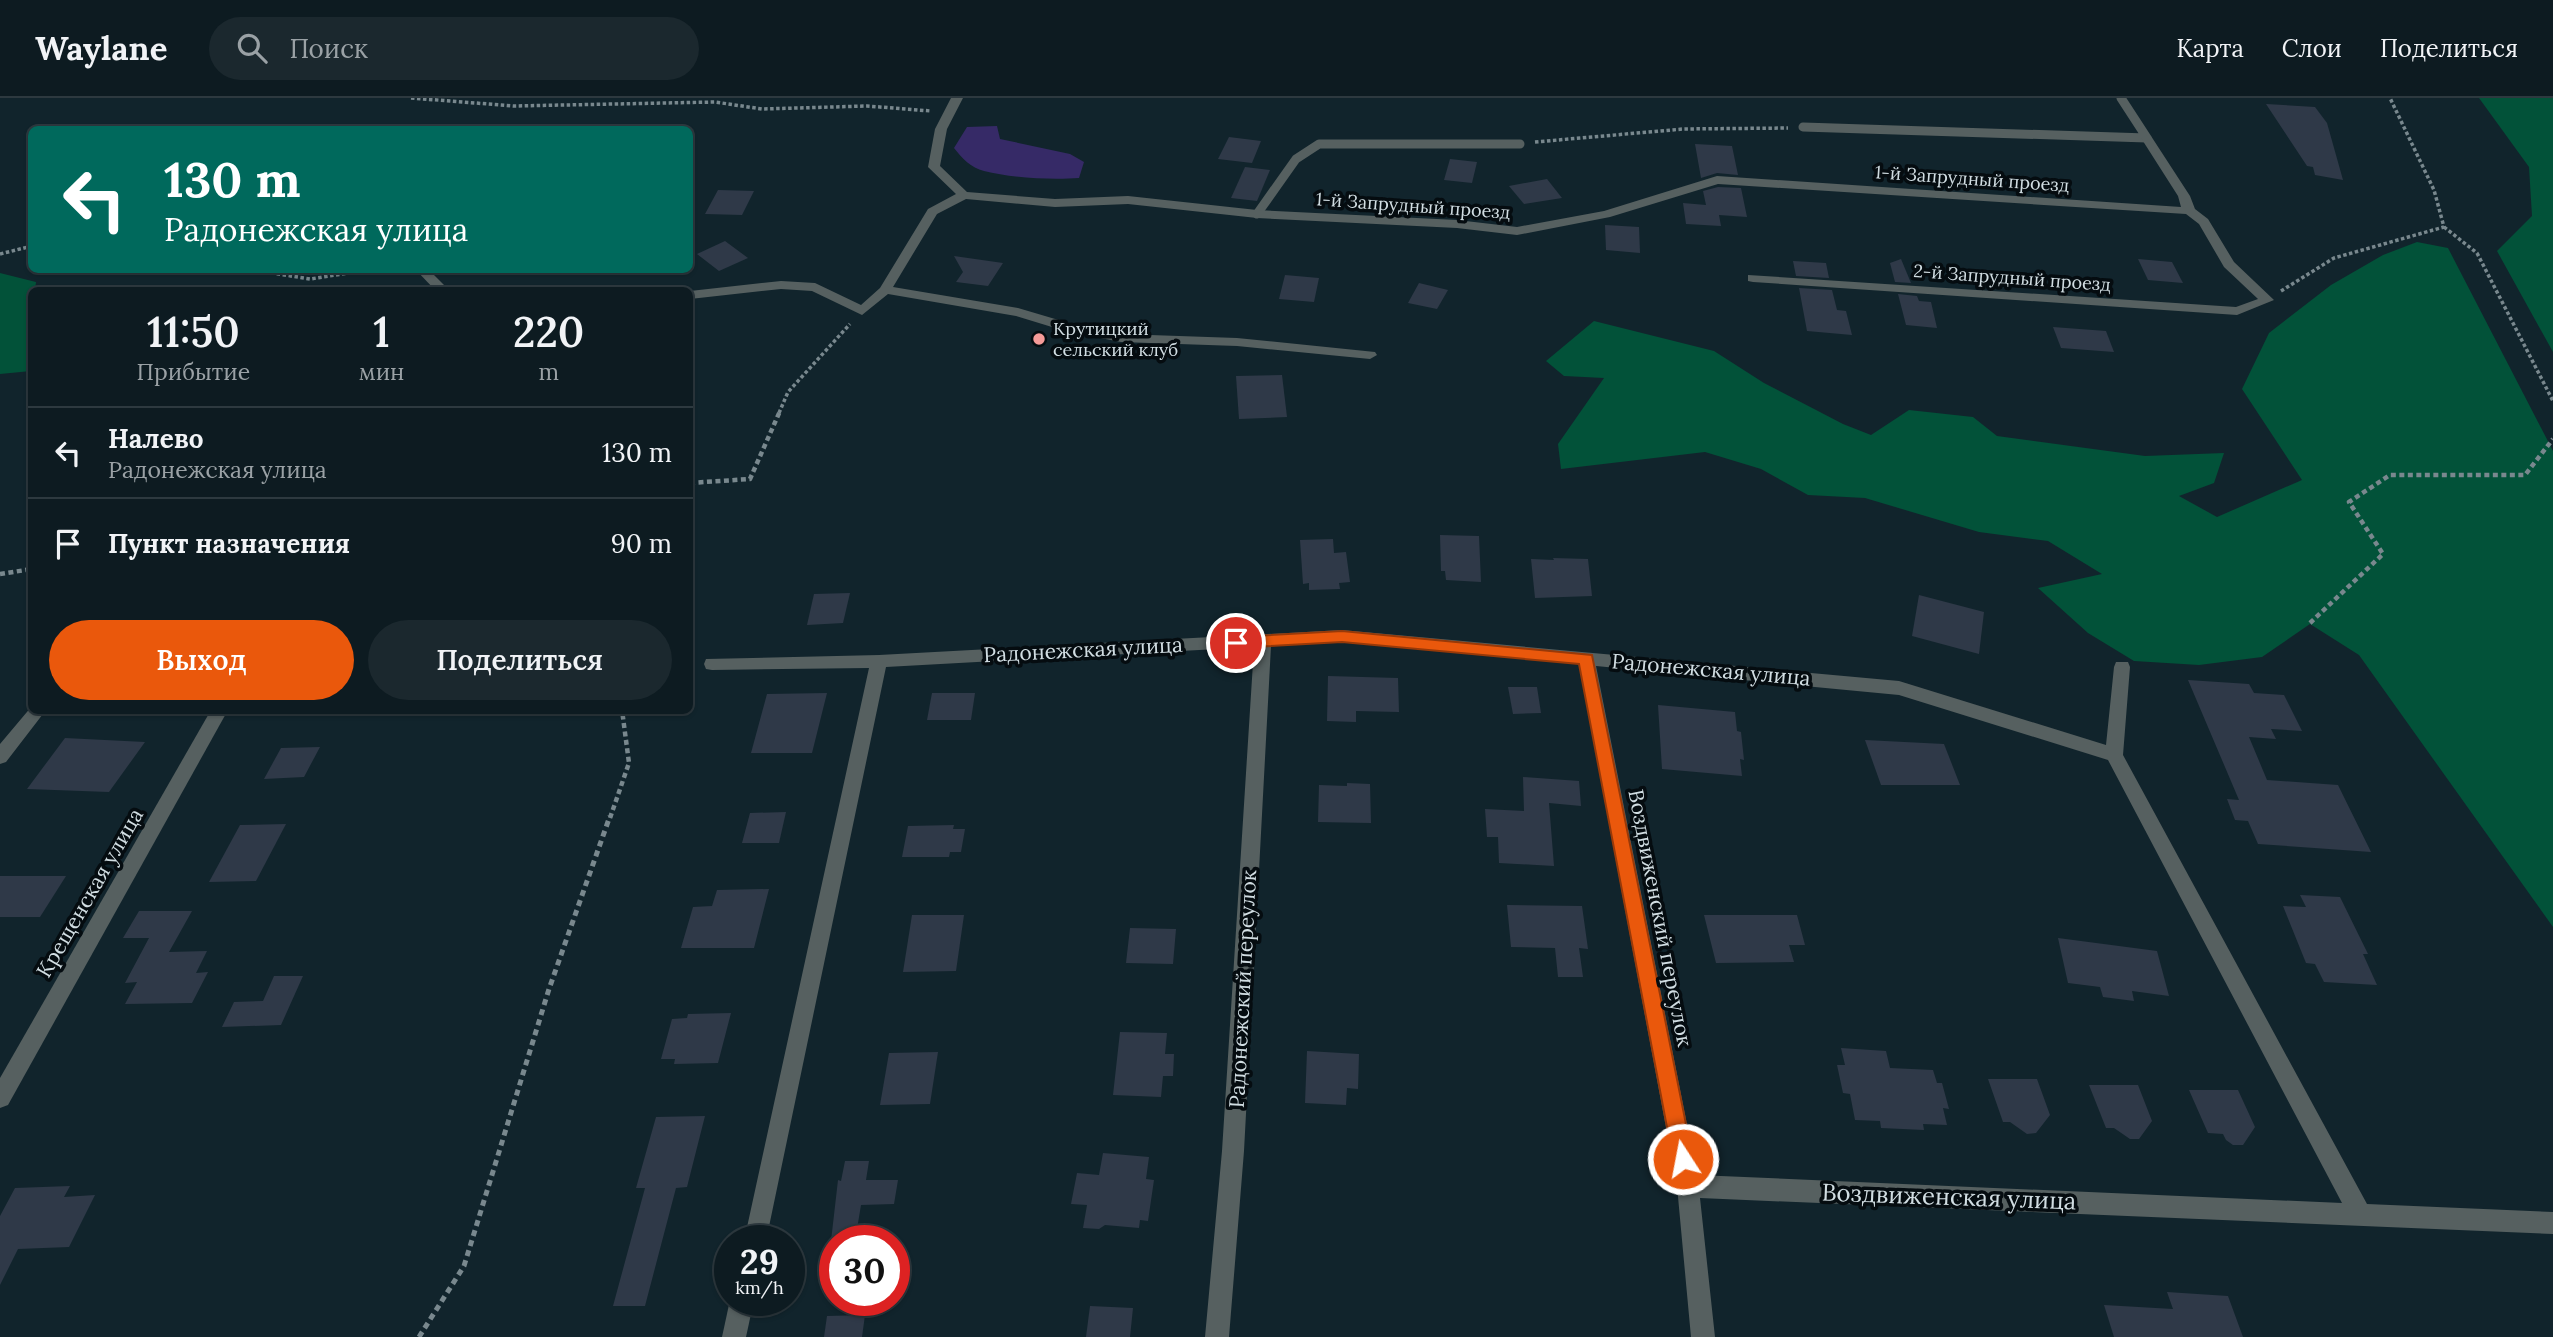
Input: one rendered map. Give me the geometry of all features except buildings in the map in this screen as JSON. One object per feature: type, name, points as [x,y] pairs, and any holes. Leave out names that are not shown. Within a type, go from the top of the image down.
[{"type":"street","points":[[693,295],[781,285],[815,287],[862,311],[885,290],[932,212],[964,195],[934,167],[941,129],[957,98]]},
{"type":"street","points":[[2147,138],[2184,196],[2189,211],[2204,222],[2229,264],[2267,300]]},
{"type":"street","name":"1-й Запрудный проезд","points":[[964,195],[1055,202],[1128,200],[1257,214],[1457,224],[1517,231],[1606,214],[1717,180],[2189,211]]},
{"type":"street","points":[[425,273],[439,287]]},
{"type":"street","name":"2-й Запрудный проезд","points":[[1753,278],[2237,311],[2267,300]]},
{"type":"street","points":[[885,290],[1018,312],[1070,328],[1121,338],[1237,342],[1370,355]]},
{"type":"street","name":"Радонежская улица","points":[[712,664],[879,661],[1342,636],[1899,688],[2114,755]]},
{"type":"street","name":"Радонежский переулок","points":[[1217,1337],[1233,1151],[1264,641]]},
{"type":"street","name":"Воздвиженский переулок","points":[[1586,659],[1688,1186]]},
{"type":"street","points":[[758,1225],[879,661]]},
{"type":"street","points":[[2122,667],[2114,755],[2361,1215]]},
{"type":"street","points":[[0,757],[35,714]]},
{"type":"street","name":"Крещенская улица","points":[[0,1098],[218,714]]},
{"type":"street","points":[[1688,1186],[1703,1337]]},
{"type":"street","name":"Воздвиженская улица","points":[[1688,1186],[2553,1223]]},
{"type":"street","points":[[734,1337],[739,1316]]},
{"type":"lane","points":[[2121,98],[2147,138]]},
{"type":"lane","points":[[1803,127],[2147,138]]},
{"type":"lane","points":[[1257,214],[1296,159],[1319,144],[1520,144]]},
{"type":"path","points":[[411,98],[514,106],[715,102],[762,109],[867,106],[949,113]]},
{"type":"path","points":[[2390,98],[2434,190],[2444,227],[2477,253],[2553,401]]},
{"type":"path","points":[[1520,144],[1601,134],[1683,129],[1803,127]]},
{"type":"path","points":[[2267,300],[2334,258],[2444,227]]},
{"type":"path","points":[[0,254],[28,247]]},
{"type":"path","points":[[264,273],[314,281],[353,273]]},
{"type":"path","points":[[693,483],[750,479],[788,392],[862,311]]},
{"type":"path","points":[[2310,623],[2383,554],[2349,502],[2390,475],[2525,475],[2553,439]]},
{"type":"path","points":[[0,574],[28,570]]},
{"type":"path","points":[[419,1337],[464,1266],[549,989],[629,763],[623,714]]},
{"type":"green space","points":[[2479,98],[2553,98],[2553,352],[2497,251],[2532,216],[2529,167]]},
{"type":"green space","points":[[2417,242],[2448,248],[2553,451],[2553,927],[2359,655],[2310,624],[2262,657],[2199,665],[2134,661],[2088,633],[2038,588],[2102,574],[2048,541],[1979,532],[1865,498],[1808,495],[1761,469],[1705,452],[1561,469],[1558,444],[1604,378],[1564,376],[1546,361],[1594,321],[1714,351],[1764,383],[1843,424],[1871,435],[1909,410],[1973,417],[1997,436],[2145,456],[2224,453],[2214,483],[2179,496],[2217,517],[2302,480],[2242,389],[2269,333],[2331,285],[2383,255]]},
{"type":"green space","points":[[0,273],[36,282],[35,287],[28,287],[28,371],[0,374]]},
{"type":"shaded area","points":[[997,126],[1000,139],[1070,154],[1084,162],[1079,178],[1031,178],[979,170],[954,148],[967,127]]},
{"type":"place","name":"Крутицкий сельский клуб","points":[[1039,339]]},
{"type":"route","points":[[1236,643],[1342,636],[1586,659],[1683,1159]]}]
